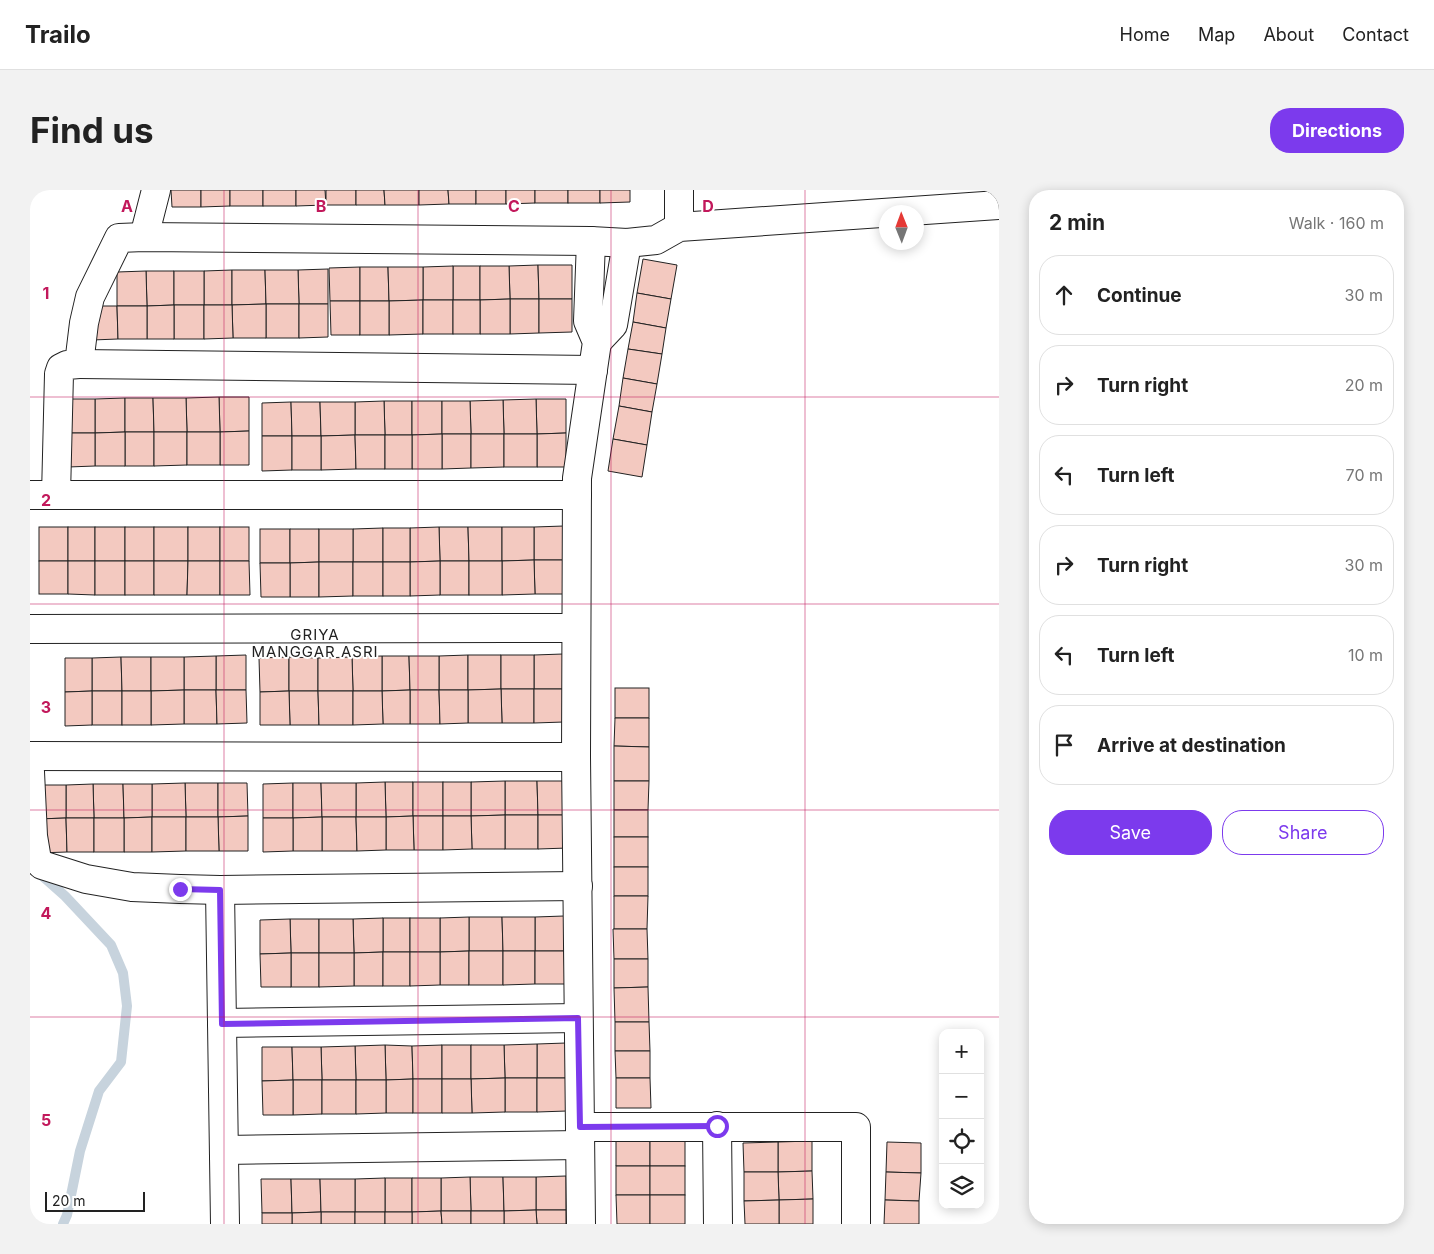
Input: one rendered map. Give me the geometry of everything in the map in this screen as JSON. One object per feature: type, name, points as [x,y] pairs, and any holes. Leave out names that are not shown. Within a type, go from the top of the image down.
[{"type":"street","points":[[144,237],[156,190]]},
{"type":"street","points":[[679,190],[679,227]]},
{"type":"street","points":[[79,364],[84,323],[90,297],[117,241],[119,238],[124,237],[591,241],[627,243],[656,240],[679,227],[999,204]]},
{"type":"street","points":[[581,1224],[576,758],[577,478],[597,342],[588,321],[591,241]]},
{"type":"street","points":[[597,342],[613,325],[627,243]]},
{"type":"street","points":[[578,496],[43,495],[59,374],[61,368],[67,364],[593,370]]},
{"type":"street","points":[[30,629],[576,628]]},
{"type":"street","points":[[30,756],[576,758]]},
{"type":"street","points":[[30,772],[35,855],[37,860],[42,865],[86,879],[132,887],[220,890],[578,886]]},
{"type":"street","points":[[220,890],[225,1224]]},
{"type":"street","points":[[222,1024],[578,1018]]},
{"type":"street","points":[[224,1150],[580,1136],[717,1126],[856,1127],[856,1224]]},
{"type":"street","points":[[717,1126],[718,1224]]},
{"type":"building","points":[[171,190],[201,190],[201,207],[172,207]]},
{"type":"building","points":[[201,190],[230,190],[230,206],[201,207]]},
{"type":"building","points":[[230,190],[263,190],[263,206],[230,206]]},
{"type":"building","points":[[263,190],[296,190],[296,206],[263,206]]},
{"type":"building","points":[[296,190],[325,190],[326,205],[296,206]]},
{"type":"building","points":[[326,190],[356,190],[356,205],[326,205]]},
{"type":"building","points":[[356,190],[384,190],[385,205],[356,205]]},
{"type":"building","points":[[384,190],[419,190],[419,205],[385,205]]},
{"type":"building","points":[[419,190],[448,190],[449,204],[419,205]]},
{"type":"building","points":[[448,190],[476,190],[476,204],[449,204]]},
{"type":"building","points":[[476,190],[506,190],[506,204],[476,204]]},
{"type":"building","points":[[506,190],[535,190],[535,203],[506,204]]},
{"type":"building","points":[[535,190],[568,190],[568,203],[535,203]]},
{"type":"building","points":[[568,190],[600,190],[600,203],[568,203]]},
{"type":"building","points":[[600,190],[630,190],[630,202],[600,203]]},
{"type":"building","points":[[643,259],[677,265],[671,299],[637,293]]},
{"type":"building","points":[[538,265],[539,299],[510,299],[509,266]]},
{"type":"building","points":[[538,265],[572,265],[572,299],[539,299]]},
{"type":"building","points":[[453,266],[480,266],[480,300],[453,300]]},
{"type":"building","points":[[453,266],[453,300],[423,300],[423,267]]},
{"type":"building","points":[[480,266],[509,266],[510,299],[480,300]]},
{"type":"building","points":[[360,267],[360,301],[330,301],[329,268]]},
{"type":"building","points":[[360,267],[388,267],[389,301],[360,301]]},
{"type":"building","points":[[388,267],[423,267],[423,300],[389,301]]},
{"type":"building","points":[[328,269],[328,304],[299,304],[298,270]]},
{"type":"building","points":[[232,270],[232,305],[204,305],[204,271]]},
{"type":"building","points":[[232,270],[265,270],[266,304],[232,305]]},
{"type":"building","points":[[265,270],[298,270],[299,304],[266,304]]},
{"type":"building","points":[[146,271],[174,271],[174,305],[147,306]]},
{"type":"building","points":[[146,271],[147,306],[117,306],[117,272]]},
{"type":"building","points":[[174,271],[204,271],[204,305],[174,305]]},
{"type":"building","points":[[637,293],[671,299],[666,328],[633,322]]},
{"type":"building","points":[[510,299],[539,299],[539,333],[510,334]]},
{"type":"building","points":[[510,299],[510,334],[480,334],[480,300]]},
{"type":"building","points":[[539,299],[572,299],[572,332],[539,333]]},
{"type":"building","points":[[423,300],[423,334],[389,335],[389,301]]},
{"type":"building","points":[[423,300],[453,300],[453,334],[423,334]]},
{"type":"building","points":[[453,300],[480,300],[480,334],[453,334]]},
{"type":"building","points":[[330,301],[360,301],[360,335],[331,335]]},
{"type":"building","points":[[360,301],[389,301],[389,335],[360,335]]},
{"type":"building","points":[[266,304],[299,304],[299,338],[266,338]]},
{"type":"building","points":[[266,304],[266,338],[233,338],[232,305]]},
{"type":"building","points":[[299,304],[328,304],[328,337],[299,338]]},
{"type":"building","points":[[174,305],[204,305],[204,339],[174,339]]},
{"type":"building","points":[[174,305],[174,339],[147,339],[147,306]]},
{"type":"building","points":[[204,305],[232,305],[233,338],[204,339]]},
{"type":"building","points":[[92,306],[117,306],[118,339],[92,340]]},
{"type":"building","points":[[117,306],[147,306],[147,339],[118,339]]},
{"type":"building","points":[[633,322],[666,328],[662,354],[628,349]]},
{"type":"building","points":[[628,349],[662,354],[657,384],[623,378]]},
{"type":"building","points":[[623,378],[657,384],[652,412],[619,406]]},
{"type":"building","points":[[219,397],[249,397],[249,431],[220,432]]},
{"type":"building","points":[[219,397],[220,432],[187,432],[186,398]]},
{"type":"building","points":[[125,398],[125,432],[95,433],[95,399]]},
{"type":"building","points":[[125,398],[153,398],[154,432],[125,432]]},
{"type":"building","points":[[153,398],[186,398],[187,432],[154,432]]},
{"type":"building","points":[[67,399],[95,399],[95,433],[68,433]]},
{"type":"building","points":[[536,399],[566,399],[566,433],[537,434]]},
{"type":"building","points":[[536,399],[537,434],[504,434],[503,400]]},
{"type":"building","points":[[503,400],[504,434],[471,434],[470,401]]},
{"type":"building","points":[[384,401],[412,401],[412,435],[385,435]]},
{"type":"building","points":[[384,401],[385,435],[355,435],[355,402]]},
{"type":"building","points":[[412,401],[442,401],[442,434],[412,435]]},
{"type":"building","points":[[442,401],[470,401],[471,434],[442,434]]},
{"type":"building","points":[[291,402],[292,436],[262,436],[262,403]]},
{"type":"building","points":[[291,402],[320,402],[321,436],[292,436]]},
{"type":"building","points":[[320,402],[355,402],[355,435],[321,436]]},
{"type":"building","points":[[619,406],[652,412],[647,445],[613,439]]},
{"type":"building","points":[[249,431],[249,465],[220,465],[220,432]]},
{"type":"building","points":[[125,432],[154,432],[154,466],[125,466]]},
{"type":"building","points":[[125,432],[125,466],[95,466],[95,433]]},
{"type":"building","points":[[154,432],[187,432],[187,465],[154,466]]},
{"type":"building","points":[[187,432],[220,432],[220,465],[187,465]]},
{"type":"building","points":[[68,433],[95,433],[95,466],[68,467]]},
{"type":"building","points":[[566,433],[566,467],[537,467],[537,434]]},
{"type":"building","points":[[442,434],[471,434],[471,468],[442,469]]},
{"type":"building","points":[[442,434],[442,469],[412,469],[412,435]]},
{"type":"building","points":[[471,434],[504,434],[504,467],[471,468]]},
{"type":"building","points":[[504,434],[537,434],[537,467],[504,467]]},
{"type":"building","points":[[355,435],[356,469],[321,470],[321,436]]},
{"type":"building","points":[[355,435],[385,435],[385,469],[356,469]]},
{"type":"building","points":[[385,435],[412,435],[412,469],[385,469]]},
{"type":"building","points":[[262,436],[292,436],[292,470],[262,471]]},
{"type":"building","points":[[292,436],[321,436],[321,470],[292,470]]},
{"type":"building","points":[[613,439],[647,445],[642,477],[608,471]]},
{"type":"building","points":[[564,526],[564,560],[534,560],[534,527]]},
{"type":"building","points":[[39,527],[68,527],[68,561],[39,561]]},
{"type":"building","points":[[68,527],[95,527],[95,561],[68,561]]},
{"type":"building","points":[[95,527],[125,527],[125,561],[95,561]]},
{"type":"building","points":[[125,527],[154,527],[154,561],[125,561]]},
{"type":"building","points":[[154,527],[188,527],[188,561],[154,561]]},
{"type":"building","points":[[188,527],[220,527],[220,561],[188,561]]},
{"type":"building","points":[[220,527],[249,527],[249,561],[220,561]]},
{"type":"building","points":[[439,527],[468,527],[469,561],[440,561]]},
{"type":"building","points":[[439,527],[440,561],[410,562],[410,528]]},
{"type":"building","points":[[468,527],[502,527],[502,561],[469,561]]},
{"type":"building","points":[[502,527],[534,527],[534,560],[502,561]]},
{"type":"building","points":[[383,528],[383,562],[353,562],[353,529]]},
{"type":"building","points":[[383,528],[410,528],[410,562],[383,562]]},
{"type":"building","points":[[260,529],[290,529],[290,563],[260,563]]},
{"type":"building","points":[[290,529],[319,529],[319,562],[290,563]]},
{"type":"building","points":[[319,529],[353,529],[353,562],[319,562]]},
{"type":"building","points":[[534,560],[564,560],[565,594],[535,594]]},
{"type":"building","points":[[534,560],[535,594],[502,595],[502,561]]},
{"type":"building","points":[[39,561],[68,561],[68,594],[39,594]]},
{"type":"building","points":[[68,561],[95,561],[95,595],[68,594]]},
{"type":"building","points":[[95,561],[125,561],[125,595],[95,595]]},
{"type":"building","points":[[125,561],[154,561],[154,595],[125,595]]},
{"type":"building","points":[[154,561],[188,561],[187,595],[154,595]]},
{"type":"building","points":[[188,561],[220,561],[220,595],[187,595]]},
{"type":"building","points":[[220,561],[249,561],[250,595],[220,595]]},
{"type":"building","points":[[440,561],[469,561],[469,595],[440,595]]},
{"type":"building","points":[[440,561],[440,595],[410,596],[410,562]]},
{"type":"building","points":[[469,561],[502,561],[502,595],[469,595]]},
{"type":"building","points":[[319,562],[319,597],[290,597],[290,563]]},
{"type":"building","points":[[319,562],[353,562],[353,596],[319,597]]},
{"type":"building","points":[[353,562],[383,562],[383,596],[353,596]]},
{"type":"building","points":[[383,562],[410,562],[410,596],[383,596]]},
{"type":"building","points":[[260,563],[290,563],[290,597],[261,597]]},
{"type":"building","points":[[563,654],[564,689],[534,689],[534,655]]},
{"type":"building","points":[[246,655],[246,690],[216,690],[216,656]]},
{"type":"building","points":[[468,655],[468,690],[439,690],[439,656]]},
{"type":"building","points":[[468,655],[501,655],[501,689],[468,690]]},
{"type":"building","points":[[501,655],[534,655],[534,689],[501,689]]},
{"type":"building","points":[[216,656],[216,690],[184,690],[184,657]]},
{"type":"building","points":[[382,656],[409,656],[410,690],[382,691]]},
{"type":"building","points":[[382,656],[382,691],[353,691],[352,657]]},
{"type":"building","points":[[409,656],[439,656],[439,690],[410,690]]},
{"type":"building","points":[[121,657],[122,691],[92,691],[92,658]]},
{"type":"building","points":[[121,657],[151,657],[151,691],[122,691]]},
{"type":"building","points":[[151,657],[184,657],[184,690],[151,691]]},
{"type":"building","points":[[289,657],[289,691],[260,692],[259,658]]},
{"type":"building","points":[[289,657],[318,658],[318,691],[289,691]]},
{"type":"building","points":[[352,657],[353,691],[318,691],[318,658]]},
{"type":"building","points":[[65,658],[92,658],[92,691],[65,692]]},
{"type":"building","points":[[615,688],[649,688],[649,718],[615,718]]},
{"type":"building","points":[[501,689],[534,689],[534,723],[502,723]]},
{"type":"building","points":[[501,689],[502,723],[468,723],[468,690]]},
{"type":"building","points":[[534,689],[564,689],[564,722],[534,723]]},
{"type":"building","points":[[184,690],[216,690],[217,724],[184,724]]},
{"type":"building","points":[[184,690],[184,724],[151,725],[151,691]]},
{"type":"building","points":[[216,690],[246,690],[247,723],[217,724]]},
{"type":"building","points":[[410,690],[439,690],[440,724],[410,724]]},
{"type":"building","points":[[410,690],[410,724],[383,724],[382,691]]},
{"type":"building","points":[[439,690],[468,690],[468,723],[440,724]]},
{"type":"building","points":[[92,691],[122,691],[122,725],[92,725]]},
{"type":"building","points":[[92,691],[92,725],[65,726],[65,692]]},
{"type":"building","points":[[122,691],[151,691],[151,725],[122,725]]},
{"type":"building","points":[[289,691],[318,691],[319,725],[290,725]]},
{"type":"building","points":[[289,691],[290,725],[260,725],[260,692]]},
{"type":"building","points":[[318,691],[353,691],[353,725],[319,725]]},
{"type":"building","points":[[353,691],[382,691],[383,724],[353,725]]},
{"type":"building","points":[[615,718],[649,718],[649,747],[614,746]]},
{"type":"building","points":[[614,746],[649,747],[649,781],[614,781]]},
{"type":"building","points":[[505,781],[537,781],[538,815],[505,815]]},
{"type":"building","points":[[505,781],[505,815],[471,816],[471,782]]},
{"type":"building","points":[[537,781],[567,781],[568,815],[538,815]]},
{"type":"building","points":[[614,781],[649,781],[648,810],[614,810]]},
{"type":"building","points":[[385,782],[413,782],[413,816],[386,817]]},
{"type":"building","points":[[385,782],[386,817],[356,817],[356,783]]},
{"type":"building","points":[[413,782],[443,782],[443,816],[413,816]]},
{"type":"building","points":[[443,782],[471,782],[471,816],[443,816]]},
{"type":"building","points":[[185,783],[218,783],[218,817],[186,817]]},
{"type":"building","points":[[185,783],[186,817],[152,817],[152,784]]},
{"type":"building","points":[[218,783],[247,783],[248,816],[218,817]]},
{"type":"building","points":[[293,783],[293,818],[263,818],[263,784]]},
{"type":"building","points":[[293,783],[321,783],[322,817],[293,818]]},
{"type":"building","points":[[321,783],[356,783],[356,817],[322,817]]},
{"type":"building","points":[[93,784],[123,784],[124,818],[94,818]]},
{"type":"building","points":[[93,784],[94,818],[66,818],[66,785]]},
{"type":"building","points":[[123,784],[152,784],[152,817],[124,818]]},
{"type":"building","points":[[36,785],[66,785],[66,818],[37,819]]},
{"type":"building","points":[[614,810],[648,810],[648,837],[614,837]]},
{"type":"building","points":[[505,815],[538,815],[538,849],[505,849]]},
{"type":"building","points":[[505,815],[505,849],[472,849],[471,816]]},
{"type":"building","points":[[538,815],[568,815],[568,848],[538,849]]},
{"type":"building","points":[[248,816],[248,851],[219,851],[218,817]]},
{"type":"building","points":[[413,816],[443,816],[443,850],[414,850]]},
{"type":"building","points":[[413,816],[414,850],[386,850],[386,817]]},
{"type":"building","points":[[443,816],[471,816],[472,849],[443,850]]},
{"type":"building","points":[[152,817],[152,852],[124,852],[124,818]]},
{"type":"building","points":[[152,817],[186,817],[186,851],[152,852]]},
{"type":"building","points":[[186,817],[218,817],[219,851],[186,851]]},
{"type":"building","points":[[322,817],[356,817],[357,851],[322,851]]},
{"type":"building","points":[[322,817],[322,851],[293,851],[293,818]]},
{"type":"building","points":[[356,817],[386,817],[386,850],[357,851]]},
{"type":"building","points":[[66,818],[67,852],[37,853],[37,819]]},
{"type":"building","points":[[66,818],[94,818],[94,852],[67,852]]},
{"type":"building","points":[[94,818],[124,818],[124,852],[94,852]]},
{"type":"building","points":[[263,818],[293,818],[293,851],[263,852]]},
{"type":"building","points":[[614,837],[648,837],[648,867],[614,867]]},
{"type":"building","points":[[614,867],[648,867],[648,896],[614,896]]},
{"type":"building","points":[[614,896],[648,896],[647,929],[614,929]]},
{"type":"building","points":[[564,916],[564,951],[535,951],[535,917]]},
{"type":"building","points":[[469,917],[502,917],[503,951],[469,951]]},
{"type":"building","points":[[469,917],[469,951],[440,952],[440,918]]},
{"type":"building","points":[[502,917],[535,917],[535,951],[503,951]]},
{"type":"building","points":[[383,918],[410,918],[410,952],[383,952]]},
{"type":"building","points":[[383,918],[383,952],[354,953],[353,919]]},
{"type":"building","points":[[410,918],[440,918],[440,952],[410,952]]},
{"type":"building","points":[[290,919],[319,919],[319,953],[291,953]]},
{"type":"building","points":[[290,919],[291,953],[260,954],[260,920]]},
{"type":"building","points":[[319,919],[353,919],[354,953],[319,953]]},
{"type":"building","points":[[613,929],[647,929],[648,959],[614,959]]},
{"type":"building","points":[[469,951],[469,985],[440,985],[440,952]]},
{"type":"building","points":[[469,951],[503,951],[503,985],[469,985]]},
{"type":"building","points":[[503,951],[535,951],[535,984],[503,985]]},
{"type":"building","points":[[535,951],[564,951],[565,984],[535,984]]},
{"type":"building","points":[[383,952],[383,986],[354,986],[354,953]]},
{"type":"building","points":[[383,952],[410,952],[410,986],[383,986]]},
{"type":"building","points":[[410,952],[440,952],[440,985],[410,986]]},
{"type":"building","points":[[291,953],[319,953],[319,987],[291,987]]},
{"type":"building","points":[[291,953],[291,987],[261,987],[260,954]]},
{"type":"building","points":[[319,953],[354,953],[354,986],[319,987]]},
{"type":"building","points":[[614,959],[648,959],[648,987],[614,988]]},
{"type":"building","points":[[648,987],[649,1022],[615,1022],[614,988]]},
{"type":"building","points":[[615,1022],[649,1022],[650,1051],[615,1051]]},
{"type":"building","points":[[566,1043],[567,1078],[537,1078],[537,1044]]},
{"type":"building","points":[[537,1044],[537,1078],[505,1078],[504,1045]]},
{"type":"building","points":[[385,1045],[412,1046],[413,1079],[386,1080]]},
{"type":"building","points":[[385,1045],[386,1080],[356,1080],[355,1046]]},
{"type":"building","points":[[442,1045],[442,1079],[413,1079],[412,1046]]},
{"type":"building","points":[[442,1045],[471,1045],[471,1079],[442,1079]]},
{"type":"building","points":[[471,1045],[504,1045],[505,1078],[471,1079]]},
{"type":"building","points":[[355,1046],[356,1080],[322,1080],[321,1047]]},
{"type":"building","points":[[262,1047],[292,1047],[293,1080],[262,1081]]},
{"type":"building","points":[[292,1047],[321,1047],[322,1080],[293,1080]]},
{"type":"building","points":[[615,1051],[650,1051],[650,1078],[616,1078]]},
{"type":"building","points":[[505,1078],[537,1078],[537,1112],[505,1112]]},
{"type":"building","points":[[505,1078],[505,1112],[472,1113],[471,1079]]},
{"type":"building","points":[[537,1078],[567,1078],[567,1111],[537,1112]]},
{"type":"building","points":[[616,1078],[650,1078],[651,1108],[616,1108]]},
{"type":"building","points":[[413,1079],[413,1113],[386,1113],[386,1080]]},
{"type":"building","points":[[413,1079],[442,1079],[442,1113],[413,1113]]},
{"type":"building","points":[[442,1079],[471,1079],[472,1113],[442,1113]]},
{"type":"building","points":[[293,1080],[322,1080],[322,1114],[293,1115]]},
{"type":"building","points":[[293,1080],[293,1115],[263,1115],[262,1081]]},
{"type":"building","points":[[322,1080],[356,1080],[356,1114],[322,1114]]},
{"type":"building","points":[[356,1080],[386,1080],[386,1113],[356,1114]]},
{"type":"building","points":[[650,1136],[650,1166],[616,1166],[616,1137]]},
{"type":"building","points":[[650,1136],[685,1136],[685,1166],[650,1166]]},
{"type":"building","points":[[812,1141],[812,1171],[778,1172],[778,1142]]},
{"type":"building","points":[[778,1142],[778,1172],[744,1172],[743,1143]]},
{"type":"building","points":[[887,1142],[921,1143],[921,1173],[886,1172]]},
{"type":"building","points":[[616,1166],[650,1166],[650,1195],[616,1195]]},
{"type":"building","points":[[650,1166],[685,1166],[685,1195],[650,1195]]},
{"type":"building","points":[[812,1171],[813,1199],[779,1200],[778,1172]]},
{"type":"building","points":[[744,1172],[778,1172],[779,1200],[744,1201]]},
{"type":"building","points":[[886,1172],[921,1173],[919,1201],[885,1200]]},
{"type":"building","points":[[566,1176],[566,1210],[536,1210],[536,1177]]},
{"type":"building","points":[[470,1177],[503,1177],[504,1211],[471,1211]]},
{"type":"building","points":[[470,1177],[471,1211],[441,1211],[441,1178]]},
{"type":"building","points":[[503,1177],[536,1177],[536,1210],[504,1211]]},
{"type":"building","points":[[385,1178],[412,1178],[412,1212],[385,1212]]},
{"type":"building","points":[[385,1178],[385,1212],[355,1212],[355,1179]]},
{"type":"building","points":[[412,1178],[441,1178],[441,1211],[412,1212]]},
{"type":"building","points":[[261,1179],[291,1179],[292,1213],[262,1213]]},
{"type":"building","points":[[291,1179],[320,1179],[321,1212],[292,1213]]},
{"type":"building","points":[[320,1179],[355,1179],[355,1212],[321,1212]]},
{"type":"building","points":[[616,1195],[650,1195],[650,1224],[617,1224]]},
{"type":"building","points":[[650,1195],[685,1195],[685,1224],[650,1224]]},
{"type":"building","points":[[813,1199],[813,1224],[779,1224],[779,1200]]},
{"type":"building","points":[[779,1200],[779,1224],[745,1224],[744,1201]]},
{"type":"building","points":[[885,1200],[919,1201],[919,1224],[884,1224]]},
{"type":"building","points":[[536,1210],[566,1210],[566,1224],[537,1224]]},
{"type":"building","points":[[536,1210],[537,1224],[504,1224],[504,1211]]},
{"type":"building","points":[[441,1211],[442,1224],[412,1224],[412,1212]]},
{"type":"building","points":[[441,1211],[471,1211],[471,1224],[442,1224]]},
{"type":"building","points":[[471,1211],[504,1211],[504,1224],[471,1224]]},
{"type":"building","points":[[321,1212],[355,1212],[355,1224],[321,1224]]},
{"type":"building","points":[[321,1212],[321,1224],[292,1224],[292,1213]]},
{"type":"building","points":[[355,1212],[385,1212],[385,1224],[355,1224]]},
{"type":"building","points":[[385,1212],[412,1212],[412,1224],[385,1224]]},
{"type":"building","points":[[262,1213],[292,1213],[292,1224],[262,1224]]},
{"type":"waterway","points":[[39,873],[65,896],[111,945],[123,973],[127,1006],[121,1062],[99,1091],[80,1151],[67,1215],[63,1224]]},
{"type":"district","name":"GRIYA MANGGAR ASRI","points":[[315,644]]},
{"type":"route","points":[[180,889],[220,890],[222,1024],[578,1018],[580,1127],[717,1126]]}]
